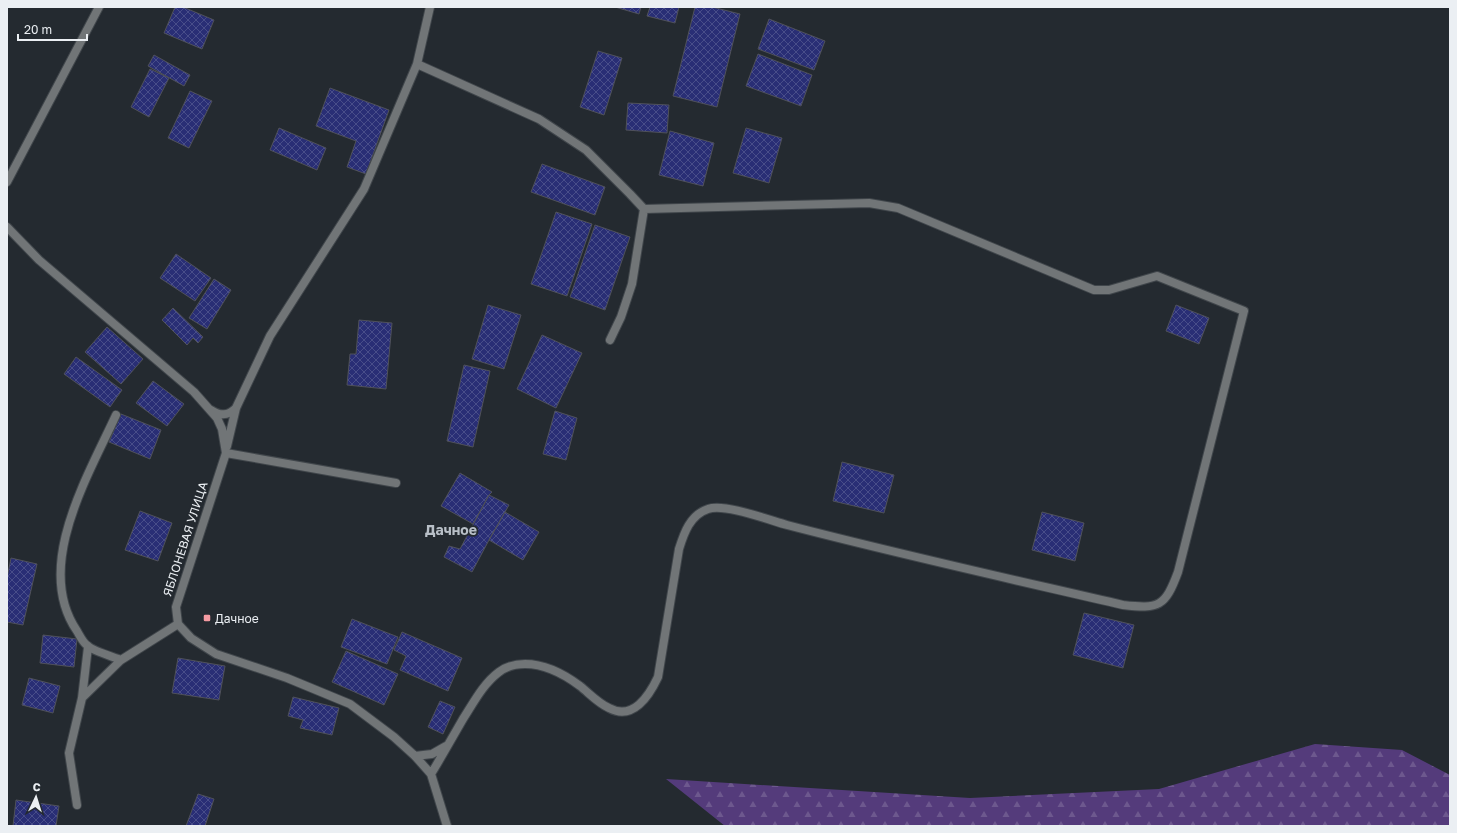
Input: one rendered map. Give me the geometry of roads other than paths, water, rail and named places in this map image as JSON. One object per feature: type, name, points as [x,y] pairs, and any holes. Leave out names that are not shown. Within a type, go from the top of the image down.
[{"type":"street","points":[[7,182],[100,7]]},
{"type":"street","points":[[396,484],[226,453],[236,408],[270,336],[364,189],[417,64],[430,7]]},
{"type":"street","points":[[417,64],[539,119],[586,150],[644,209],[869,203],[882,205],[898,208],[1094,290],[1109,290],[1157,276],[1244,311],[1178,572],[1170,592],[1161,603],[1152,607],[1122,605],[798,528],[738,511],[721,508],[708,509],[699,514],[690,522],[684,533],[678,557],[658,677],[651,692],[642,703],[633,710],[621,712],[610,709],[570,680],[548,667],[532,664],[516,664],[500,671],[483,686],[431,774]]},
{"type":"street","points":[[610,340],[621,317],[632,284],[644,209]]},
{"type":"street","name":"ЯБЛОНЕВАЯ УЛИЦА","points":[[7,227],[39,260],[194,392],[217,418],[222,429],[226,453],[176,607],[178,624]]},
{"type":"street","points":[[208,409],[224,415],[231,413],[236,408]]},
{"type":"street","points":[[116,415],[68,522],[60,566],[61,594],[70,621],[88,647],[121,660]]},
{"type":"street","points":[[82,698],[121,660],[178,624],[191,638],[216,654],[287,678],[350,704],[394,737],[415,756],[431,774],[447,826]]},
{"type":"street","points":[[77,805],[69,752],[82,698],[88,647]]},
{"type":"street","points":[[415,756],[432,754],[448,745]]},
{"type":"place","name":"Дачное","points":[[207,618]]},
{"type":"district","name":"Дачное","points":[[451,529]]}]
